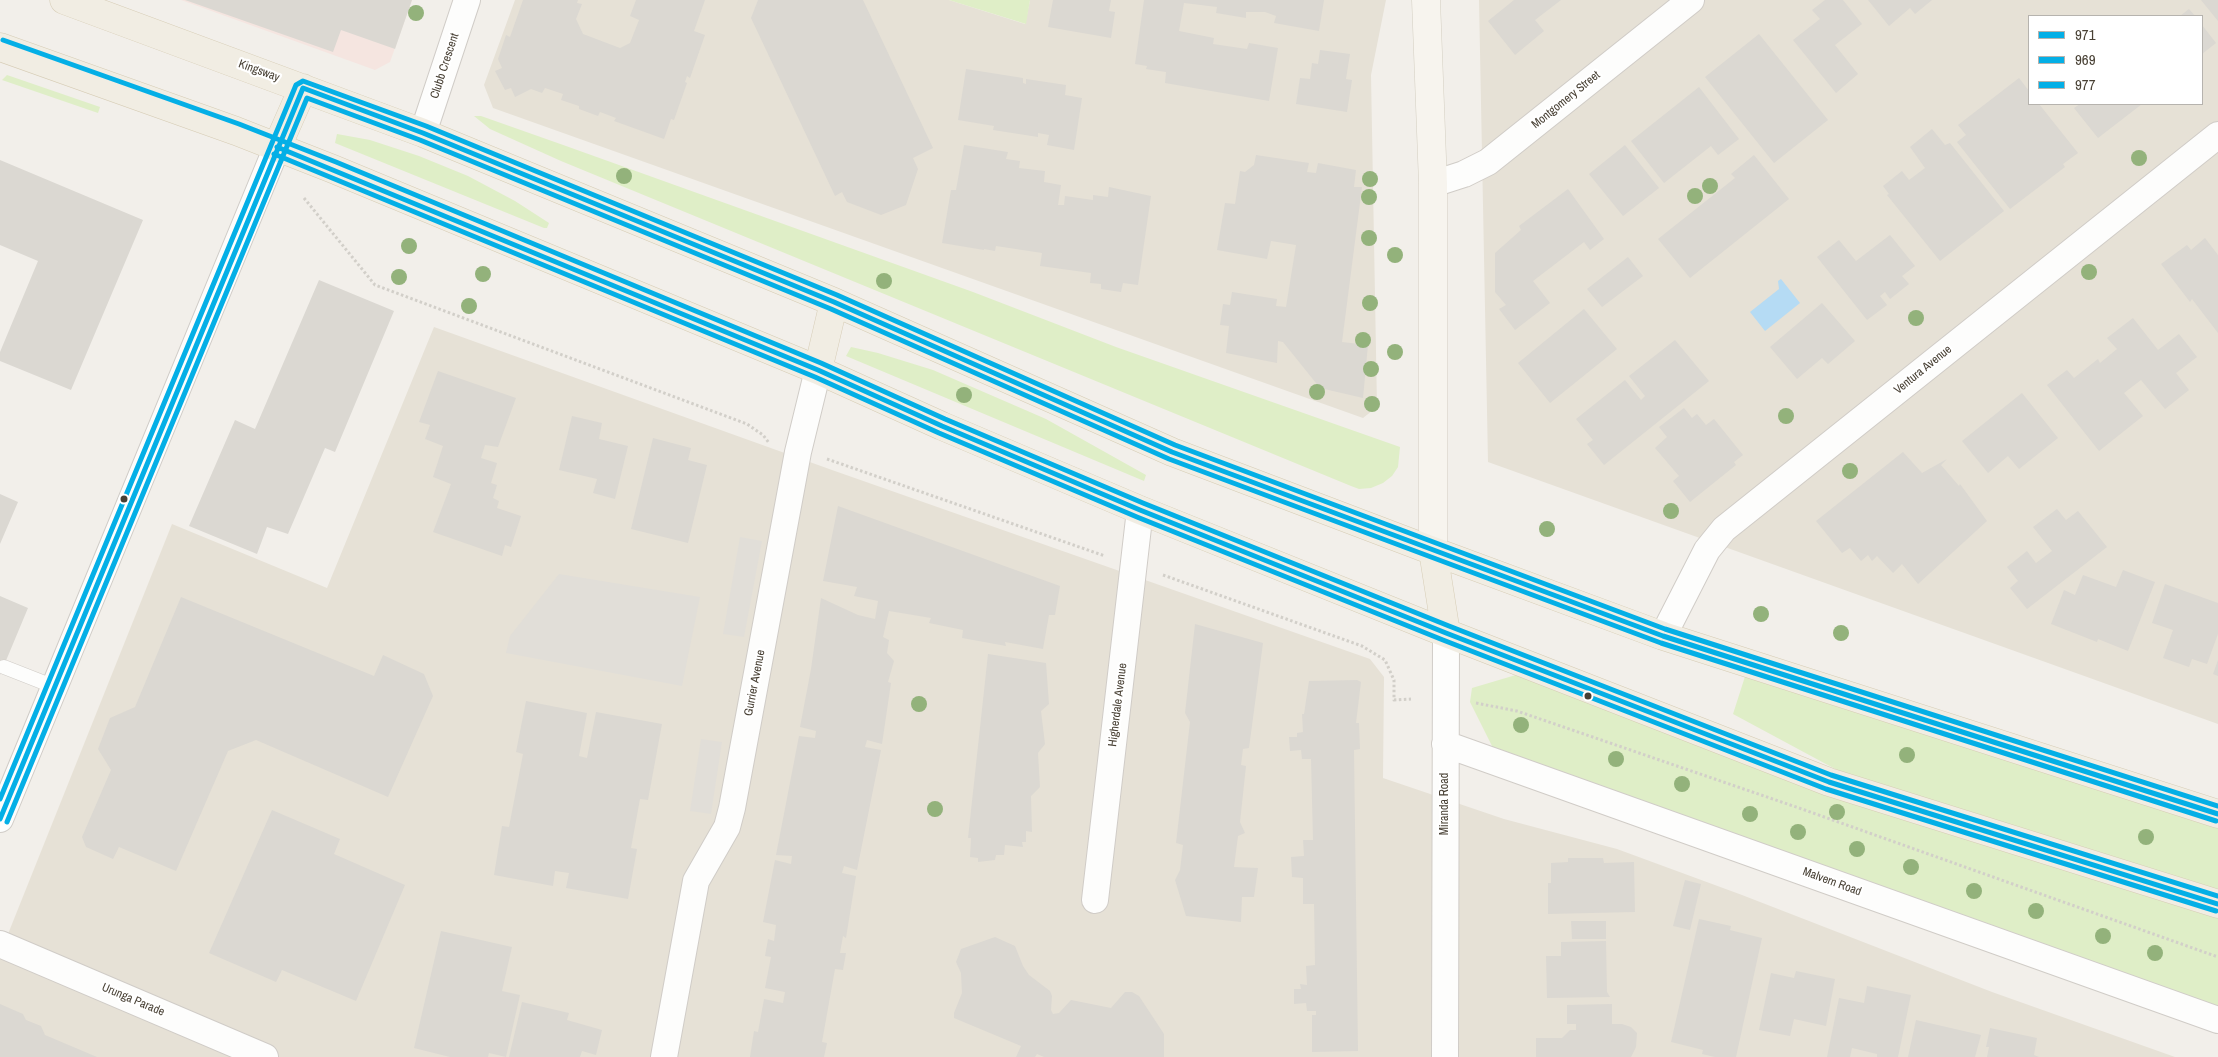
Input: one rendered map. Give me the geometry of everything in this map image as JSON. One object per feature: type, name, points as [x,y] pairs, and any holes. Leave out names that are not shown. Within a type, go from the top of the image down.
[{"type":"main road","name":"Kingsway","points":[[64,0],[423,133],[834,302],[1172,452],[1433,552],[1663,636],[2218,814]]},
{"type":"main road","points":[[0,47],[277,147],[818,370],[942,426],[1140,510],[1446,633],[1829,782],[2218,904]]},
{"type":"main road","points":[[277,147],[303,88]]},
{"type":"main road","name":"Gurrier Avenue","points":[[818,370],[834,302]]},
{"type":"main road","name":"Miranda Road","points":[[1433,552],[1446,633]]},
{"type":"street","name":"Clubb Crescent","points":[[423,133],[467,0]]},
{"type":"street","points":[[1426,0],[1433,184],[1433,552]]},
{"type":"street","name":"Montgomery Street","points":[[1433,184],[1464,174],[1488,162],[1691,0]]},
{"type":"street","name":"Ventura Avenue","points":[[1663,636],[1707,550],[1724,529],[2218,135]]},
{"type":"street","points":[[0,819],[277,147]]},
{"type":"street","name":"Gurrier Avenue","points":[[664,1057],[696,881],[727,827],[732,808],[798,452],[818,370]]},
{"type":"street","name":"Higherdale Avenue","points":[[1095,900],[1140,510]]},
{"type":"street","name":"Miranda Road","points":[[1445,1057],[1446,633]]},
{"type":"street","name":"Malvern Road","points":[[1445,744],[2218,1020]]},
{"type":"street","name":"Urunga Parade","points":[[0,944],[265,1057]]},
{"type":"lane","points":[[4,667],[55,686]]},
{"type":"path","points":[[304,198],[375,285],[747,424],[776,446]]},
{"type":"path","points":[[820,456],[1109,557]]},
{"type":"path","points":[[1156,573],[1362,646],[1385,660],[1394,680],[1394,700],[1411,699]]},
{"type":"path","points":[[1475,702],[1517,712],[1799,808],[2218,958]]},
{"type":"shaded area","points":[[181,0],[412,0],[390,62],[375,70]]},
{"type":"shaded area","points":[[515,0],[949,0],[1025,24],[1030,0],[1386,0],[1371,75],[1377,407],[1363,418],[493,108],[484,85]]},
{"type":"shaded area","points":[[1479,0],[2218,0],[2218,724],[1488,462]]},
{"type":"shaded area","points":[[434,327],[832,470],[1370,659],[1384,677],[1383,778],[1504,819],[1617,849],[1742,895],[1992,992],[2175,1057],[0,1057],[0,954],[172,524],[327,588]]},
{"type":"shaded area","points":[[740,537],[762,541],[744,637],[723,634]]},
{"type":"shaded area","points":[[559,574],[700,597],[682,686],[506,653],[510,636]]},
{"type":"shaded area","points":[[701,739],[722,742],[711,814],[690,811]]},
{"type":"green space","points":[[949,0],[1030,0],[1026,24]]},
{"type":"green space","points":[[7,75],[100,107],[98,113],[2,80]]},
{"type":"green space","points":[[474,116],[481,116],[566,146],[973,292],[1116,347],[1400,447],[1398,467],[1392,476],[1383,483],[1371,488],[1359,489],[1351,486],[561,161],[490,129]]},
{"type":"green space","points":[[337,134],[370,140],[419,156],[468,176],[515,201],[549,223],[547,228],[335,143]]},
{"type":"green space","points":[[851,347],[878,353],[933,370],[1046,419],[1146,475],[1144,481],[846,356]]},
{"type":"green space","points":[[1749,664],[2218,815],[2218,1020],[1501,764],[1470,702],[1472,688],[1536,669],[1904,806],[1733,714]]},
{"type":"water","points":[[1781,279],[1800,303],[1765,331],[1750,312],[1779,289],[1778,281]]},
{"type":"building","points":[[185,0],[412,0],[395,49],[341,30],[333,52]]},
{"type":"building","points":[[523,0],[578,0],[577,3],[582,4],[576,19],[583,34],[620,48],[630,43],[639,20],[630,16],[636,0],[705,0],[694,31],[705,35],[690,78],[687,76],[685,82],[687,83],[674,120],[671,119],[664,139],[614,121],[616,118],[600,112],[598,116],[579,109],[579,106],[561,100],[563,94],[545,88],[542,93],[531,89],[515,97],[511,88],[505,90],[495,71],[502,68],[498,59],[506,35],[510,37]]},
{"type":"building","points":[[758,0],[863,0],[933,148],[913,158],[918,169],[906,205],[881,215],[847,202],[842,192],[835,196],[751,18]]},
{"type":"building","points":[[1053,0],[1111,0],[1109,11],[1115,12],[1111,38],[1048,27]]},
{"type":"building","points":[[1144,0],[1324,0],[1319,31],[1274,23],[1276,16],[1265,12],[1246,12],[1246,18],[1216,13],[1217,7],[1184,3],[1179,31],[1214,38],[1213,44],[1247,49],[1249,43],[1278,48],[1269,101],[1165,83],[1166,72],[1146,69],[1147,66],[1135,64]]},
{"type":"building","points":[[1514,0],[1561,0],[1535,20],[1544,31],[1515,55],[1488,21]]},
{"type":"building","points":[[1825,0],[1843,0],[1862,24],[1835,45],[1858,74],[1836,93],[1793,40],[1820,19],[1812,10]]},
{"type":"building","points":[[1868,0],[1932,0],[1915,14],[1910,8],[1889,26]]},
{"type":"building","points":[[2201,0],[2218,0],[2218,21]]},
{"type":"building","points":[[2189,9],[2194,15],[2181,15]]},
{"type":"building","points":[[2203,26],[2216,43],[2203,53]]},
{"type":"building","points":[[1759,34],[1828,120],[1774,163],[1705,77]]},
{"type":"building","points":[[1320,50],[1350,54],[1346,79],[1352,80],[1347,112],[1296,104],[1300,78],[1310,79],[1312,63],[1318,64]]},
{"type":"building","points":[[966,69],[1023,78],[1023,83],[1026,84],[1026,79],[1066,85],[1065,95],[1082,98],[1074,150],[1047,145],[1049,135],[1038,133],[1038,137],[993,130],[994,126],[958,120]]},
{"type":"building","points":[[2019,78],[2028,90],[2028,105],[2040,105],[2078,153],[2063,164],[2065,167],[2010,209],[1957,142],[1966,135],[1958,125]]},
{"type":"building","points":[[1699,87],[1739,139],[1718,155],[1711,146],[1664,183],[1631,141]]},
{"type":"building","points":[[2078,105],[2141,105],[2098,138],[2074,108]]},
{"type":"building","points":[[1932,129],[1945,145],[1950,143],[2004,211],[1940,261],[1887,195],[1889,194],[1883,186],[1902,171],[1909,180],[1925,168],[1910,147]]},
{"type":"building","points":[[964,145],[1008,152],[1006,159],[1020,161],[1019,168],[1045,171],[1044,182],[1061,185],[1058,205],[1064,205],[1065,196],[1093,200],[1093,195],[1108,197],[1109,187],[1151,196],[1138,285],[1123,283],[1121,292],[1101,289],[1101,284],[1090,283],[1091,273],[1040,266],[1042,253],[996,246],[995,251],[984,250],[942,243],[951,190],[956,190]]},
{"type":"building","points":[[1625,145],[1659,188],[1623,216],[1589,174]]},
{"type":"building","points":[[1256,155],[1309,163],[1307,172],[1316,173],[1318,163],[1356,170],[1354,187],[1362,187],[1342,342],[1368,345],[1363,398],[1320,388],[1283,342],[1278,341],[1277,363],[1226,353],[1229,326],[1220,325],[1223,304],[1230,305],[1232,292],[1277,299],[1276,306],[1286,307],[1296,245],[1271,241],[1267,259],[1217,250],[1225,203],[1235,204],[1240,171],[1245,172],[1254,165]]},
{"type":"building","points":[[1754,155],[1789,199],[1690,278],[1658,239],[1735,178],[1731,174]]},
{"type":"building","points":[[0,160],[143,220],[71,390],[0,361],[0,352],[38,261],[0,245]]},
{"type":"building","points":[[1568,189],[1604,239],[1590,250],[1584,242],[1533,281],[1550,303],[1515,330],[1499,309],[1506,305],[1495,292],[1495,253],[1521,230],[1519,226]]},
{"type":"building","points":[[1890,235],[1915,266],[1902,276],[1909,284],[1890,299],[1885,292],[1880,296],[1887,305],[1867,320],[1817,257],[1839,240],[1856,261]]},
{"type":"building","points":[[2205,238],[2218,255],[2218,333],[2192,299],[2190,302],[2161,264],[2187,245],[2191,250]]},
{"type":"building","points":[[1628,257],[1643,276],[1602,307],[1587,289]]},
{"type":"building","points":[[319,280],[394,311],[335,452],[325,448],[288,534],[267,527],[257,554],[189,526],[235,420],[255,429]]},
{"type":"building","points":[[1822,303],[1855,341],[1828,364],[1822,358],[1797,379],[1770,347]]},
{"type":"building","points":[[1584,309],[1617,349],[1550,403],[1518,363]]},
{"type":"building","points":[[2133,318],[2158,350],[2179,334],[2197,357],[2176,373],[2189,390],[2165,409],[2141,380],[2124,393],[2143,416],[2099,451],[2047,385],[2067,370],[2074,378],[2098,359],[2100,363],[2117,349],[2107,338]]},
{"type":"building","points":[[1675,340],[1709,381],[1604,465],[1587,444],[1593,440],[1576,419],[1625,380],[1641,400],[1645,396],[1629,376]]},
{"type":"building","points":[[438,371],[516,398],[498,447],[485,445],[481,458],[497,463],[491,483],[497,485],[493,498],[499,501],[497,508],[521,516],[511,547],[505,545],[502,556],[433,532],[451,484],[433,477],[443,446],[425,439],[430,425],[419,422]]},
{"type":"building","points":[[2022,393],[2058,438],[2019,469],[2008,456],[1988,473],[1962,441]]},
{"type":"building","points":[[1684,408],[1692,418],[1697,414],[1706,425],[1714,419],[1743,455],[1734,462],[1736,465],[1690,502],[1673,481],[1679,476],[1655,448],[1667,437],[1659,427]]},
{"type":"building","points":[[572,416],[602,423],[599,439],[628,446],[615,499],[593,493],[597,479],[559,470]]},
{"type":"building","points":[[653,438],[691,448],[688,460],[707,465],[688,543],[631,529]]},
{"type":"building","points":[[1903,452],[1922,473],[1947,459],[1941,465],[1959,486],[1960,484],[1987,521],[1918,584],[1902,564],[1893,573],[1877,556],[1872,561],[1868,555],[1861,561],[1850,548],[1842,553],[1816,521]]},
{"type":"building","points":[[0,494],[18,502],[0,544]]},
{"type":"building","points":[[838,506],[1060,586],[1055,615],[1049,615],[1043,649],[1005,642],[1006,646],[962,638],[963,630],[929,623],[931,618],[889,611],[883,637],[889,640],[887,653],[894,661],[888,682],[891,683],[882,744],[867,740],[865,747],[881,750],[857,870],[844,866],[842,873],[856,876],[846,938],[843,936],[840,953],[846,953],[843,970],[835,969],[822,1042],[827,1043],[824,1057],[750,1057],[754,1031],[758,1032],[764,999],[783,1003],[785,992],[765,988],[771,957],[765,956],[768,939],[774,941],[776,925],[763,922],[775,860],[791,864],[792,856],[776,855],[799,736],[815,738],[816,731],[800,727],[811,669],[821,598],[858,615],[875,619],[878,601],[854,596],[857,587],[823,581]]},
{"type":"building","points":[[2057,509],[2066,520],[2078,511],[2107,547],[2027,609],[2010,588],[2018,581],[2007,567],[2027,551],[2036,563],[2052,551],[2033,527]]},
{"type":"building","points":[[2123,570],[2155,582],[2128,651],[2098,639],[2097,642],[2051,624],[2064,590],[2075,595],[2083,575],[2116,587]]},
{"type":"building","points":[[2165,584],[2218,603],[2218,634],[2207,664],[2192,659],[2189,667],[2163,658],[2173,630],[2152,623]]},
{"type":"building","points":[[0,596],[28,608],[0,675]]},
{"type":"building","points":[[181,597],[374,676],[383,655],[424,674],[433,696],[388,797],[256,740],[228,751],[176,871],[119,847],[113,859],[86,847],[82,837],[111,770],[98,749],[110,718],[135,707]]},
{"type":"building","points":[[1195,624],[1263,643],[1249,748],[1243,749],[1241,765],[1246,766],[1240,822],[1245,833],[1238,836],[1234,867],[1258,868],[1254,897],[1242,897],[1241,922],[1186,916],[1175,880],[1180,870],[1183,845],[1176,843],[1190,722],[1185,713]]},
{"type":"building","points":[[988,654],[1046,663],[1049,704],[1041,711],[1045,744],[1038,753],[1040,787],[1031,796],[1032,832],[1026,831],[1026,842],[1022,842],[1023,847],[1005,845],[1004,855],[996,855],[995,860],[978,862],[978,858],[970,857],[971,838],[968,838]]},
{"type":"building","points":[[2218,660],[2218,676],[2213,674]]},
{"type":"building","points":[[1357,680],[1361,682],[1356,723],[1359,723],[1360,749],[1354,750],[1358,1051],[1312,1052],[1312,1015],[1316,1015],[1316,1011],[1307,1011],[1306,1003],[1294,1004],[1294,989],[1301,989],[1300,984],[1307,985],[1306,966],[1315,965],[1314,904],[1303,904],[1303,878],[1292,877],[1291,857],[1304,856],[1303,840],[1313,840],[1311,759],[1302,759],[1301,750],[1290,751],[1289,737],[1297,737],[1297,733],[1303,732],[1302,714],[1304,714],[1309,681]]},
{"type":"building","points":[[526,701],[587,713],[579,756],[587,758],[596,712],[662,724],[648,800],[640,799],[631,848],[637,849],[628,899],[566,888],[569,873],[555,871],[553,886],[494,875],[502,826],[509,827],[523,754],[516,752]]},
{"type":"building","points":[[272,810],[340,839],[334,854],[405,885],[356,1001],[282,970],[276,982],[209,953]]},
{"type":"building","points":[[1568,858],[1603,858],[1604,863],[1634,862],[1635,912],[1548,914],[1548,883],[1551,883],[1551,863],[1568,862]]},
{"type":"building","points":[[1685,880],[1701,884],[1690,930],[1673,926]]},
{"type":"building","points":[[1699,919],[1731,926],[1730,930],[1762,938],[1736,1057],[1715,1057],[1702,1054],[1703,1050],[1671,1042]]},
{"type":"building","points":[[1571,921],[1606,921],[1606,939],[1572,939]]},
{"type":"building","points":[[441,931],[512,947],[502,991],[520,995],[506,1057],[489,1053],[488,1057],[450,1057],[414,1048]]},
{"type":"building","points":[[995,937],[1015,946],[1029,975],[1050,991],[1053,1014],[1059,1013],[1071,1000],[1111,1008],[1125,992],[1132,992],[1139,996],[1164,1034],[1164,1057],[1044,1057],[1037,1054],[1035,1057],[1016,1057],[1021,1046],[954,1018],[954,1013],[962,993],[961,973],[956,962],[961,949]]},
{"type":"building","points":[[1606,941],[1607,992],[1610,997],[1547,998],[1546,956],[1561,956],[1561,942]]},
{"type":"building","points":[[1796,971],[1835,979],[1826,1026],[1794,1019],[1790,1036],[1759,1030],[1771,973],[1794,978]]},
{"type":"building","points":[[1867,986],[1911,995],[1898,1057],[1877,1057],[1877,1054],[1852,1048],[1850,1057],[1827,1057],[1839,998],[1864,1003]]},
{"type":"building","points":[[522,1002],[569,1013],[567,1020],[602,1030],[596,1055],[582,1051],[580,1057],[509,1057]]},
{"type":"building","points":[[0,1004],[23,1014],[26,1020],[41,1026],[45,1035],[97,1057],[0,1057]]},
{"type":"building","points":[[1612,1004],[1612,1024],[1622,1024],[1631,1027],[1637,1033],[1636,1047],[1631,1057],[1536,1057],[1536,1038],[1562,1038],[1570,1030],[1576,1030],[1576,1024],[1567,1024],[1567,1005]]},
{"type":"building","points":[[1916,1020],[1981,1035],[1975,1057],[1908,1057]]},
{"type":"building","points":[[1990,1028],[2037,1038],[2034,1055],[2039,1057],[1987,1057],[1989,1047],[1986,1047]]},
{"type":"transit line","name":"977","points":[[3,40],[239,124],[336,162],[821,363],[945,419],[1143,503],[1449,626],[1831,775],[2218,896]]},
{"type":"transit line","name":"977","points":[[0,799],[296,85],[303,81],[426,126],[837,295],[1175,445],[1665,629],[2218,806]]},
{"type":"transit line","name":"971","points":[[0,819],[303,88],[423,133],[834,302],[1172,452],[1663,636],[2218,814]]},
{"type":"transit line","name":"969","points":[[7,822],[307,98],[420,140],[831,309],[1169,459],[1661,643],[2216,821]]},
{"type":"transit line","name":"971","points":[[277,147],[818,370],[942,426],[1140,510],[1446,633],[1829,782],[2218,904]]},
{"type":"transit line","name":"969","points":[[274,154],[815,377],[939,433],[1137,517],[1443,640],[1826,789],[2216,911]]}]
